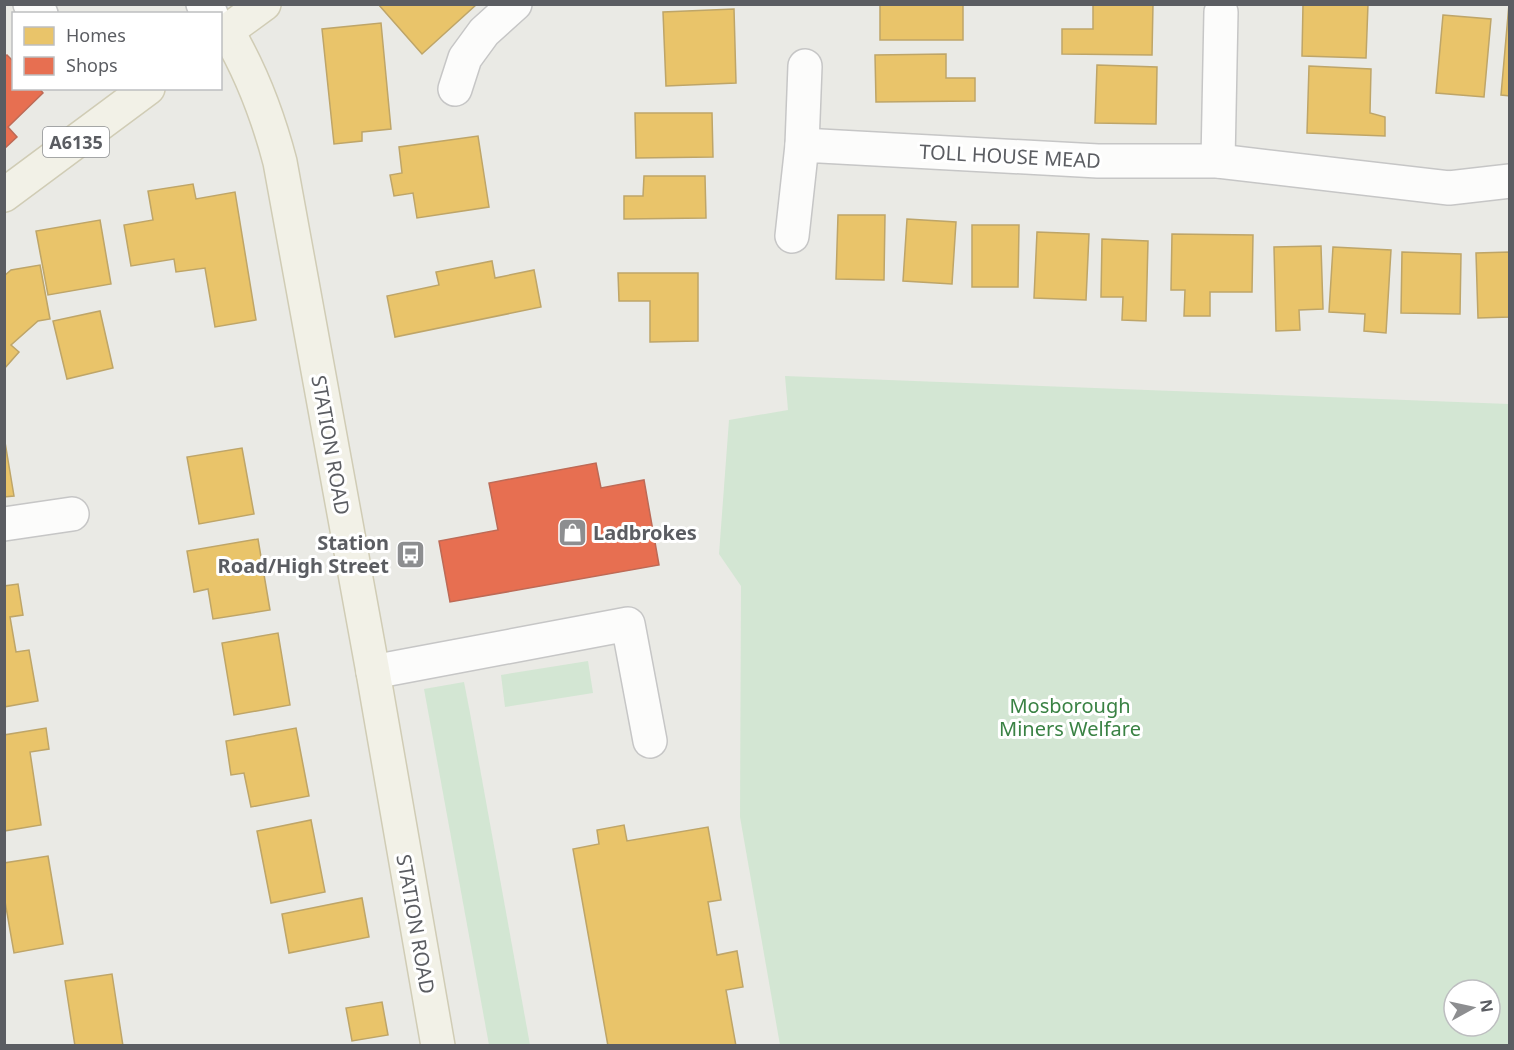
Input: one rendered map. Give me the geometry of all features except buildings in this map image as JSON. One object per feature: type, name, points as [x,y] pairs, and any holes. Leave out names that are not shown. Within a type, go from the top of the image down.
[{"type":"main road","points":[[222,25],[264,4]]},
{"type":"main road","name":"STATION ROAD","points":[[222,29],[240,54],[255,85],[272,130],[280,162],[373,672],[438,1046]]},
{"type":"main road","name":"A6135","points":[[4,195],[145,90]]},
{"type":"street","points":[[455,89],[465,58],[484,32],[515,4]]},
{"type":"street","points":[[1218,161],[1221,12]]},
{"type":"street","points":[[792,236],[802,145],[805,66]]},
{"type":"street","name":"TOLL HOUSE MEAD","points":[[802,145],[1098,161],[1218,161],[1449,188],[1509,181]]},
{"type":"street","points":[[4,524],[72,514]]},
{"type":"street","points":[[373,672],[628,624],[650,741]]},
{"type":"green space","name":"Mosborough Miners Welfare","points":[[785,376],[1509,404],[1509,1045],[780,1045],[740,817],[741,586],[719,554],[729,420],[788,410]]},
{"type":"green space","points":[[588,661],[593,693],[505,707],[501,675]]},
{"type":"green space","points":[[464,682],[530,1045],[489,1045],[424,689]]},
{"type":"place","name":"Ladbrokes","points":[[572,532]]},
{"type":"place","name":"Station Road/High Street","points":[[410,554]]}]
